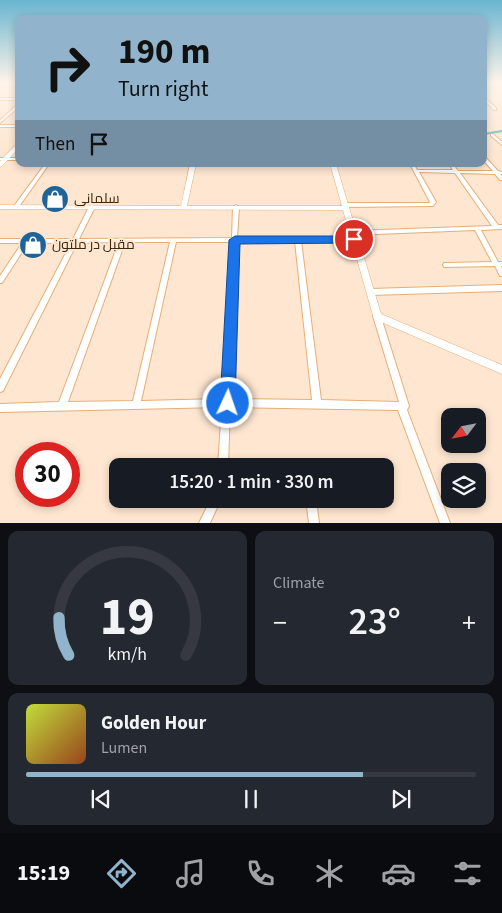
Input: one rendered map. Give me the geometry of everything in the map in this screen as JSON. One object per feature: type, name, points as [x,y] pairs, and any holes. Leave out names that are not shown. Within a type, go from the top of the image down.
[{"type":"main road","points":[[2,161],[15,148]]},
{"type":"street","points":[[0,122],[15,109]]},
{"type":"street","points":[[0,126],[15,126]]},
{"type":"street","points":[[492,135],[502,144]]},
{"type":"street","points":[[2,161],[15,159]]},
{"type":"street","points":[[487,162],[499,173],[502,179]]},
{"type":"street","points":[[16,207],[45,167]]},
{"type":"street","points":[[184,207],[192,167]]},
{"type":"street","points":[[0,408],[228,403],[405,406],[334,167]]},
{"type":"street","points":[[0,207],[236,208],[431,205],[433,202],[414,167]]},
{"type":"street","points":[[452,167],[499,227]]},
{"type":"street","points":[[417,171],[499,173]]},
{"type":"street","points":[[0,388],[92,207]]},
{"type":"street","points":[[224,458],[228,403],[236,208]]},
{"type":"street","points":[[0,241],[298,240],[499,227]]},
{"type":"street","points":[[477,228],[499,264],[502,274]]},
{"type":"street","points":[[62,407],[123,240]]},
{"type":"street","points":[[136,405],[173,240]]},
{"type":"street","points":[[298,240],[317,404]]},
{"type":"street","points":[[0,281],[26,241]]},
{"type":"street","points":[[446,265],[499,264]]},
{"type":"street","points":[[370,292],[502,288]]},
{"type":"street","points":[[377,316],[502,370]]},
{"type":"street","points":[[401,406],[445,523]]},
{"type":"street","points":[[204,523],[212,508]]},
{"type":"street","points":[[313,508],[314,523]]},
{"type":"waterway","points":[[487,134],[502,131]]},
{"type":"place","name":"سلمانی","points":[[55,199]]},
{"type":"place","name":"مقبل در ملتون","points":[[33,245]]},
{"type":"route","points":[[228,403],[235,240],[354,239]]}]
